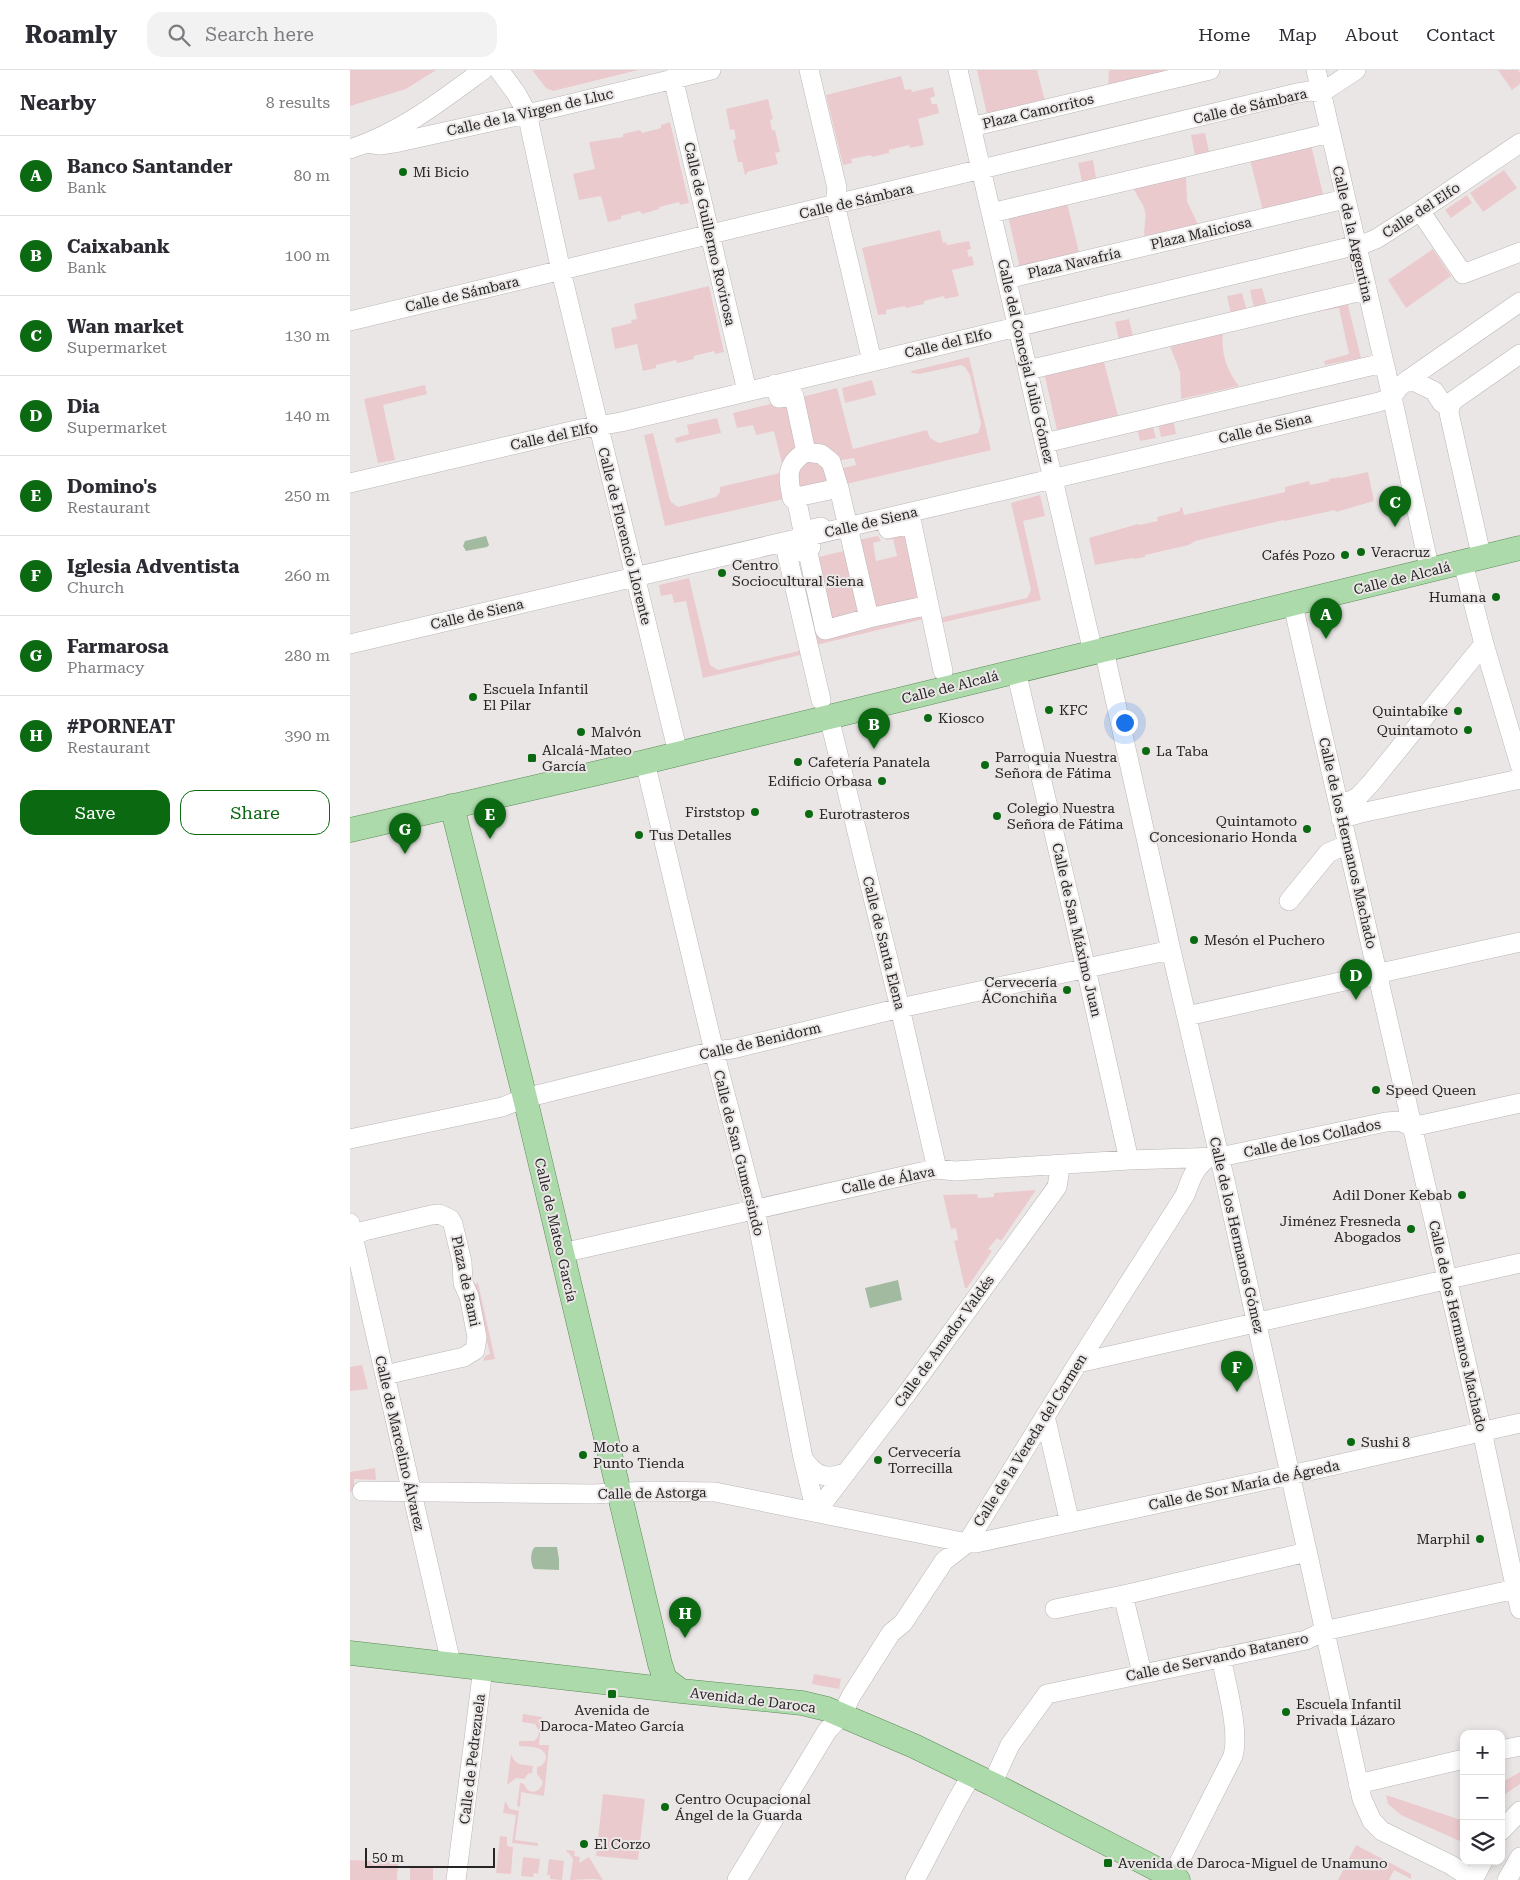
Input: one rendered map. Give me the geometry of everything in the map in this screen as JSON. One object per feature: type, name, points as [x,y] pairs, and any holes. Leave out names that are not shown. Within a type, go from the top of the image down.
[{"type":"main road","name":"Calle de Alcalá","points":[[350,830],[678,754],[825,709],[1016,671],[1430,572],[1520,548]]},
{"type":"main road","name":"Calle de Mateo García","points":[[452,806],[525,1098],[658,1655],[668,1684],[681,1691]]},
{"type":"main road","name":"Avenida de Daroca","points":[[350,1653],[802,1703],[828,1709],[914,1746],[982,1779],[1173,1879]]},
{"type":"main road","points":[[636,1686],[653,1676],[658,1664],[658,1655]]},
{"type":"street","points":[[358,146],[404,126],[483,70]]},
{"type":"street","name":"Calle de Florencio Llorente","points":[[499,70],[516,93],[526,113],[561,271],[678,754]]},
{"type":"street","name":"Calle de la Virgen de Lluc","points":[[358,146],[387,144],[711,70]]},
{"type":"street","points":[[809,70],[836,188],[835,204],[872,361]]},
{"type":"street","name":"Calle del Concejal Julio Gómez","points":[[958,70],[1044,443],[1099,651]]},
{"type":"street","name":"Plaza Camorritos","points":[[971,127],[1210,70]]},
{"type":"street","name":"Calle de la Argentina","points":[[1316,70],[1355,246],[1392,397],[1430,572]]},
{"type":"street","name":"Calle de Sámbara","points":[[350,321],[710,236],[835,204],[981,171],[1297,93],[1321,93],[1356,70]]},
{"type":"street","name":"Calle de Guillermo Rovirosa","points":[[673,78],[748,390]]},
{"type":"street","points":[[991,213],[1330,133]]},
{"type":"street","name":"Calle del Elfo","points":[[350,483],[1355,246],[1376,239],[1420,212],[1520,143]]},
{"type":"street","name":"Plaza Maliciosa","points":[[1141,247],[1345,199]]},
{"type":"street","points":[[1420,212],[1463,274],[1520,252]]},
{"type":"street","name":"Plaza Navafría","points":[[1006,279],[1141,247]]},
{"type":"street","points":[[1028,370],[1366,290]]},
{"type":"street","points":[[1392,397],[1399,387],[1409,379],[1520,302]]},
{"type":"street","points":[[1520,354],[1454,400],[1450,406],[1449,413],[1473,561],[1484,644],[1520,765]]},
{"type":"street","points":[[1044,443],[1384,363]]},
{"type":"street","points":[[1409,379],[1434,392],[1442,404],[1450,406]]},
{"type":"street","points":[[775,384],[779,398],[794,396],[806,452]]},
{"type":"street","name":"Calle de Siena","points":[[350,644],[634,576],[849,528],[1379,402],[1392,397]]},
{"type":"street","points":[[869,618],[849,528],[831,462],[821,454],[806,452],[793,462],[789,472],[792,498],[798,502],[803,531],[849,528],[912,524],[943,671]]},
{"type":"street","points":[[792,498],[839,488]]},
{"type":"street","points":[[826,630],[807,548],[849,528]]},
{"type":"street","name":"Calle de Santa Elena","points":[[807,548],[787,554],[900,1008],[937,1170]]},
{"type":"street","points":[[806,635],[928,605]]},
{"type":"street","name":"Calle de los Hermanos Machado","points":[[1292,605],[1518,1588],[1520,1609]]},
{"type":"street","points":[[1340,812],[1371,783],[1484,644]]},
{"type":"street","name":"Calle de los Hermanos Gómez","points":[[1099,651],[1187,1016],[1214,1158],[1257,1322],[1358,1784],[1372,1821],[1382,1831],[1451,1865],[1473,1880]]},
{"type":"street","name":"Calle de San Máximo Juan","points":[[1016,671],[1086,968],[1128,1160]]},
{"type":"street","name":"Calle de San Gumersindo","points":[[645,762],[714,1051],[755,1209],[802,1458],[816,1512]]},
{"type":"street","points":[[1340,812],[1361,813],[1520,779]]},
{"type":"street","points":[[1289,901],[1328,853],[1348,844]]},
{"type":"street","points":[[1187,1016],[1520,942]]},
{"type":"street","name":"Calle de Benidorm","points":[[350,1139],[502,1107],[525,1098],[714,1051],[732,1049],[900,1008],[1171,950]]},
{"type":"street","name":"Calle de los Collados","points":[[1214,1158],[1386,1122],[1400,1122],[1412,1128],[1520,1103]]},
{"type":"street","name":"Calle de Álava","points":[[562,1253],[937,1170],[955,1171],[1128,1160],[1214,1158]]},
{"type":"street","name":"Calle de la Vereda del Carmen","points":[[738,1880],[827,1731],[842,1715],[851,1696],[891,1634],[903,1623],[944,1561],[967,1543],[1078,1362],[1185,1194],[1193,1172],[1199,1164],[1214,1158]]},
{"type":"street","name":"Calle de Amador Valdés","points":[[816,1512],[1057,1187],[1058,1165]]},
{"type":"street","name":"Plaza de Bami","points":[[352,1229],[364,1231],[431,1215],[445,1216],[453,1224],[462,1262],[463,1283],[469,1296],[478,1337],[476,1350],[464,1357],[385,1375]]},
{"type":"street","name":"Calle de Marcelino Álvarez","points":[[352,1229],[451,1664]]},
{"type":"street","points":[[1078,1362],[1520,1263]]},
{"type":"street","points":[[1045,1416],[1070,1523]]},
{"type":"street","name":"Calle de Sor María de Ágreda","points":[[967,1543],[993,1541],[1520,1423]]},
{"type":"street","points":[[802,1458],[808,1467],[822,1476],[837,1476],[847,1472]]},
{"type":"street","name":"Calle de Astorga","points":[[362,1491],[619,1494],[648,1491],[715,1492],[967,1543]]},
{"type":"street","points":[[1055,1609],[1307,1552]]},
{"type":"street","name":"Calle de Servando Batanero","points":[[915,1880],[956,1802],[982,1779],[1010,1745],[1042,1698],[1047,1694],[1306,1640],[1324,1631],[1518,1588]]},
{"type":"street","points":[[1128,1594],[1125,1603],[1142,1673]]},
{"type":"street","points":[[1173,1879],[1235,1748],[1235,1734],[1221,1657]]},
{"type":"street","name":"Calle de Pedrezuela","points":[[456,1880],[483,1668]]},
{"type":"street","points":[[1505,1749],[1520,1746]]},
{"type":"street","points":[[1358,1784],[1460,1760]]},
{"type":"street","points":[[1505,1827],[1520,1811]]},
{"type":"street","points":[[1506,1880],[1519,1858],[1517,1850],[1520,1840]]},
{"type":"street","points":[[1473,1880],[1481,1865]]},
{"type":"shaded area","points":[[350,70],[436,70],[406,89],[350,106]]},
{"type":"shaded area","points":[[532,70],[638,70],[553,91],[546,88]]},
{"type":"shaded area","points":[[977,70],[1037,70],[1046,105],[988,119]]},
{"type":"shaded area","points":[[1109,70],[1164,70],[1166,73],[1108,89]]},
{"type":"shaded area","points":[[1498,70],[1518,70],[1520,73],[1520,84],[1512,90]]},
{"type":"shaded area","points":[[901,76],[905,90],[911,89],[912,92],[933,87],[935,96],[930,98],[932,104],[937,104],[939,113],[918,119],[924,145],[910,148],[909,145],[889,150],[889,153],[851,159],[852,163],[843,165],[826,95]]},
{"type":"shaded area","points":[[768,99],[773,119],[770,120],[772,130],[775,130],[780,152],[775,153],[778,164],[747,172],[745,175],[742,162],[738,162],[733,140],[736,139],[734,129],[730,130],[726,109]]},
{"type":"shaded area","points":[[670,122],[689,203],[680,205],[679,202],[642,214],[640,211],[608,222],[601,196],[579,200],[573,174],[595,169],[589,142],[623,137],[623,134],[640,130],[642,133],[661,128],[661,125]]},
{"type":"shaded area","points":[[1205,133],[1209,152],[1195,155],[1191,135]]},
{"type":"shaded area","points":[[1310,141],[1324,198],[1263,211],[1249,156]]},
{"type":"shaded area","points":[[1093,160],[1096,178],[1082,182],[1078,163]]},
{"type":"shaded area","points":[[1504,170],[1517,188],[1483,212],[1470,193]]},
{"type":"shaded area","points":[[1186,174],[1187,201],[1199,227],[1145,240],[1145,212],[1133,186]]},
{"type":"shaded area","points":[[1467,195],[1472,203],[1451,218],[1445,210]]},
{"type":"shaded area","points":[[1067,203],[1080,256],[1020,268],[1008,216]]},
{"type":"shaded area","points":[[940,230],[943,243],[946,242],[947,245],[969,241],[971,249],[967,250],[969,257],[972,256],[974,265],[952,270],[959,296],[945,299],[944,296],[924,301],[924,304],[886,310],[886,314],[878,315],[862,248]]},
{"type":"shaded area","points":[[1433,249],[1451,276],[1406,308],[1388,280]]},
{"type":"shaded area","points":[[709,286],[724,352],[715,354],[714,351],[694,356],[694,359],[677,363],[676,360],[656,365],[656,368],[643,371],[637,344],[615,349],[611,328],[632,323],[631,320],[637,319],[634,304]]},
{"type":"shaded area","points":[[1262,288],[1268,310],[1255,313],[1250,290]]},
{"type":"shaded area","points":[[1242,293],[1248,315],[1232,319],[1227,296]]},
{"type":"shaded area","points":[[1347,301],[1361,358],[1325,365],[1324,361],[1349,354],[1339,308],[1316,312],[1314,308]]},
{"type":"shaded area","points":[[1129,319],[1133,337],[1119,340],[1115,322]]},
{"type":"shaded area","points":[[1223,332],[1225,360],[1239,386],[1181,399],[1180,372],[1169,344]]},
{"type":"shaded area","points":[[969,357],[991,450],[842,485],[839,469],[856,465],[854,458],[835,461],[813,449],[802,397],[837,388],[853,449],[927,430],[930,438],[939,443],[978,433],[981,424],[970,375],[965,367],[961,365],[919,374],[912,373],[911,371]]},
{"type":"shaded area","points":[[1103,358],[1118,416],[1057,430],[1044,372]]},
{"type":"shaded area","points":[[872,380],[876,395],[845,403],[842,388]]},
{"type":"shaded area","points":[[425,385],[427,394],[383,405],[395,460],[378,463],[364,399]]},
{"type":"shaded area","points":[[787,400],[801,446],[788,498],[665,526],[644,435],[653,433],[669,497],[671,502],[678,507],[716,497],[720,492],[720,487],[784,472],[774,431],[756,435],[753,425],[737,428],[733,413]]},
{"type":"shaded area","points":[[1172,414],[1176,434],[1161,437],[1157,418]]},
{"type":"shaded area","points":[[717,418],[721,433],[676,443],[675,438],[689,434],[687,425]]},
{"type":"shaded area","points":[[1151,420],[1156,438],[1140,441],[1136,423]]},
{"type":"shaded area","points":[[822,459],[833,487],[798,496],[797,462]]},
{"type":"shaded area","points":[[1368,472],[1374,501],[1336,512],[1335,510],[1284,520],[1195,541],[1189,545],[1145,555],[1145,557],[1095,565],[1089,538],[1138,524],[1158,521],[1157,517],[1180,511],[1182,507],[1184,515],[1285,492],[1285,487],[1309,481],[1310,485],[1329,481],[1329,479]]},
{"type":"shaded area","points":[[1040,495],[1045,516],[1023,521],[1041,600],[940,623],[939,618],[1027,598],[1031,590],[1011,503]]},
{"type":"shaded area","points":[[906,528],[924,599],[876,614],[857,540],[878,536],[881,541],[873,543],[876,561],[897,556],[893,539],[886,540],[885,535]]},
{"type":"shaded area","points":[[486,536],[489,545],[487,547],[466,551],[463,546],[465,541]]},
{"type":"shaded area","points":[[848,550],[864,616],[829,624],[814,558]]},
{"type":"shaded area","points":[[689,578],[710,665],[718,670],[803,650],[805,654],[703,678],[686,601],[674,603],[672,594],[661,596],[659,585]]},
{"type":"shaded area","points":[[926,611],[928,618],[816,645],[814,637]]},
{"type":"shaded area","points":[[1036,1190],[1001,1241],[997,1238],[988,1249],[992,1251],[967,1288],[965,1288],[954,1241],[958,1240],[956,1228],[951,1229],[943,1195],[977,1194],[978,1198],[994,1197],[994,1193]]},
{"type":"shaded area","points":[[898,1280],[902,1300],[870,1308],[865,1288]]},
{"type":"shaded area","points":[[478,1283],[495,1359],[483,1361],[485,1356],[490,1354],[473,1284]]},
{"type":"shaded area","points":[[362,1365],[368,1389],[350,1391],[350,1367]]},
{"type":"shaded area","points":[[375,1468],[376,1480],[354,1479],[354,1491],[350,1492],[350,1472]]},
{"type":"shaded area","points":[[535,1547],[557,1547],[559,1570],[534,1569],[531,1557]]},
{"type":"shaded area","points":[[814,1674],[841,1679],[839,1689],[812,1684]]},
{"type":"shaded area","points":[[523,1714],[542,1717],[539,1745],[549,1745],[544,1796],[521,1792],[520,1807],[517,1806],[520,1783],[524,1784],[528,1790],[537,1791],[543,1782],[537,1774],[537,1767],[543,1764],[546,1759],[543,1751],[538,1748],[519,1746],[519,1741],[534,1741],[538,1737],[539,1731],[535,1724],[522,1722]]},
{"type":"shaded area","points":[[511,1754],[517,1763],[533,1766],[532,1773],[528,1774],[524,1779],[516,1778],[507,1785]]},
{"type":"shaded area","points":[[1520,1772],[1520,1784],[1505,1794],[1505,1781]]},
{"type":"shaded area","points":[[603,1794],[645,1799],[638,1860],[596,1856]]},
{"type":"shaded area","points":[[1386,1795],[1460,1820],[1460,1841],[1401,1815],[1388,1804]]},
{"type":"shaded area","points":[[505,1801],[510,1809],[519,1811],[515,1840],[538,1843],[538,1846],[512,1843],[516,1815],[503,1813]]},
{"type":"shaded area","points":[[500,1836],[507,1837],[507,1846],[513,1847],[511,1874],[496,1873]]},
{"type":"shaded area","points":[[1356,1845],[1411,1874],[1411,1879],[1394,1870],[1389,1880],[1338,1880]]},
{"type":"shaded area","points":[[567,1850],[575,1851],[574,1856],[580,1857],[579,1863],[589,1857],[603,1880],[570,1880],[573,1859],[566,1852]]},
{"type":"shaded area","points":[[523,1857],[540,1859],[538,1874],[534,1873],[533,1877],[521,1876]]},
{"type":"shaded area","points":[[549,1859],[564,1861],[562,1880],[550,1879],[550,1875],[547,1875]]},
{"type":"shaded area","points":[[350,1860],[398,1862],[397,1880],[350,1880]]},
{"type":"shaded area","points":[[410,1867],[433,1868],[433,1880],[410,1880]]},
{"type":"place","name":"Mi Bicio","points":[[403,172]]},
{"type":"place","name":"Wan market","points":[[1395,527]]},
{"type":"place","name":"Veracruz","points":[[1361,552]]},
{"type":"place","name":"Cafés Pozo","points":[[1345,555]]},
{"type":"place","name":"Centro Sociocultural Siena","points":[[722,573]]},
{"type":"place","name":"Humana","points":[[1496,597]]},
{"type":"place","name":"Banco Santander","points":[[1326,639]]},
{"type":"place","name":"Escuela Infantil El Pilar","points":[[473,697]]},
{"type":"place","name":"KFC","points":[[1049,710]]},
{"type":"place","name":"Quintabike","points":[[1458,711]]},
{"type":"place","name":"Kiosco","points":[[928,718]]},
{"type":"place","name":"Quintamoto","points":[[1468,730]]},
{"type":"place","name":"Malvón","points":[[581,732]]},
{"type":"place","name":"Caixabank","points":[[874,749]]},
{"type":"place","name":"La Taba","points":[[1146,751]]},
{"type":"place","name":"Alcalá-Mateo García","points":[[532,758]]},
{"type":"place","name":"Cafetería Panatela","points":[[798,762]]},
{"type":"place","name":"Parroquia Nuestra Señora de Fátima","points":[[985,765]]},
{"type":"place","name":"Edificio Orbasa","points":[[882,781]]},
{"type":"place","name":"Firststop","points":[[755,812]]},
{"type":"place","name":"Eurotrasteros","points":[[809,814]]},
{"type":"place","name":"Colegio Nuestra Señora de Fátima","points":[[997,816]]},
{"type":"place","name":"Quintamoto Concesionario Honda","points":[[1307,829]]},
{"type":"place","name":"Tus Detalles","points":[[639,835]]},
{"type":"place","name":"Domino's","points":[[490,839]]},
{"type":"place","name":"Farmarosa","points":[[405,854]]},
{"type":"place","name":"Mesón el Puchero","points":[[1194,940]]},
{"type":"place","name":"Cervecería A´Conchiña","points":[[1067,990]]},
{"type":"place","name":"Dia","points":[[1356,1000]]},
{"type":"place","name":"Speed Queen","points":[[1376,1090]]},
{"type":"place","name":"Adil Doner Kebab","points":[[1462,1195]]},
{"type":"place","name":"Jiménez Fresneda Abogados","points":[[1411,1229]]},
{"type":"place","name":"Iglesia Adventista","points":[[1237,1392]]},
{"type":"place","name":"Sushi 8","points":[[1351,1442]]},
{"type":"place","name":"Moto a Punto Tienda","points":[[583,1455]]},
{"type":"place","name":"Cervecería Torrecilla","points":[[878,1460]]},
{"type":"place","name":"Marphil","points":[[1480,1539]]},
{"type":"place","name":"#PORNEAT","points":[[685,1638]]},
{"type":"place","name":"Avenida de Daroca-Mateo García","points":[[612,1694]]},
{"type":"place","name":"Escuela Infantil Privada Lázaro","points":[[1286,1712]]},
{"type":"place","name":"Centro Ocupacional Ángel de la Guarda","points":[[665,1807]]},
{"type":"place","name":"El Corzo","points":[[584,1844]]},
{"type":"place","name":"Avenida de Daroca-Miguel de Unamuno","points":[[1108,1863]]}]
